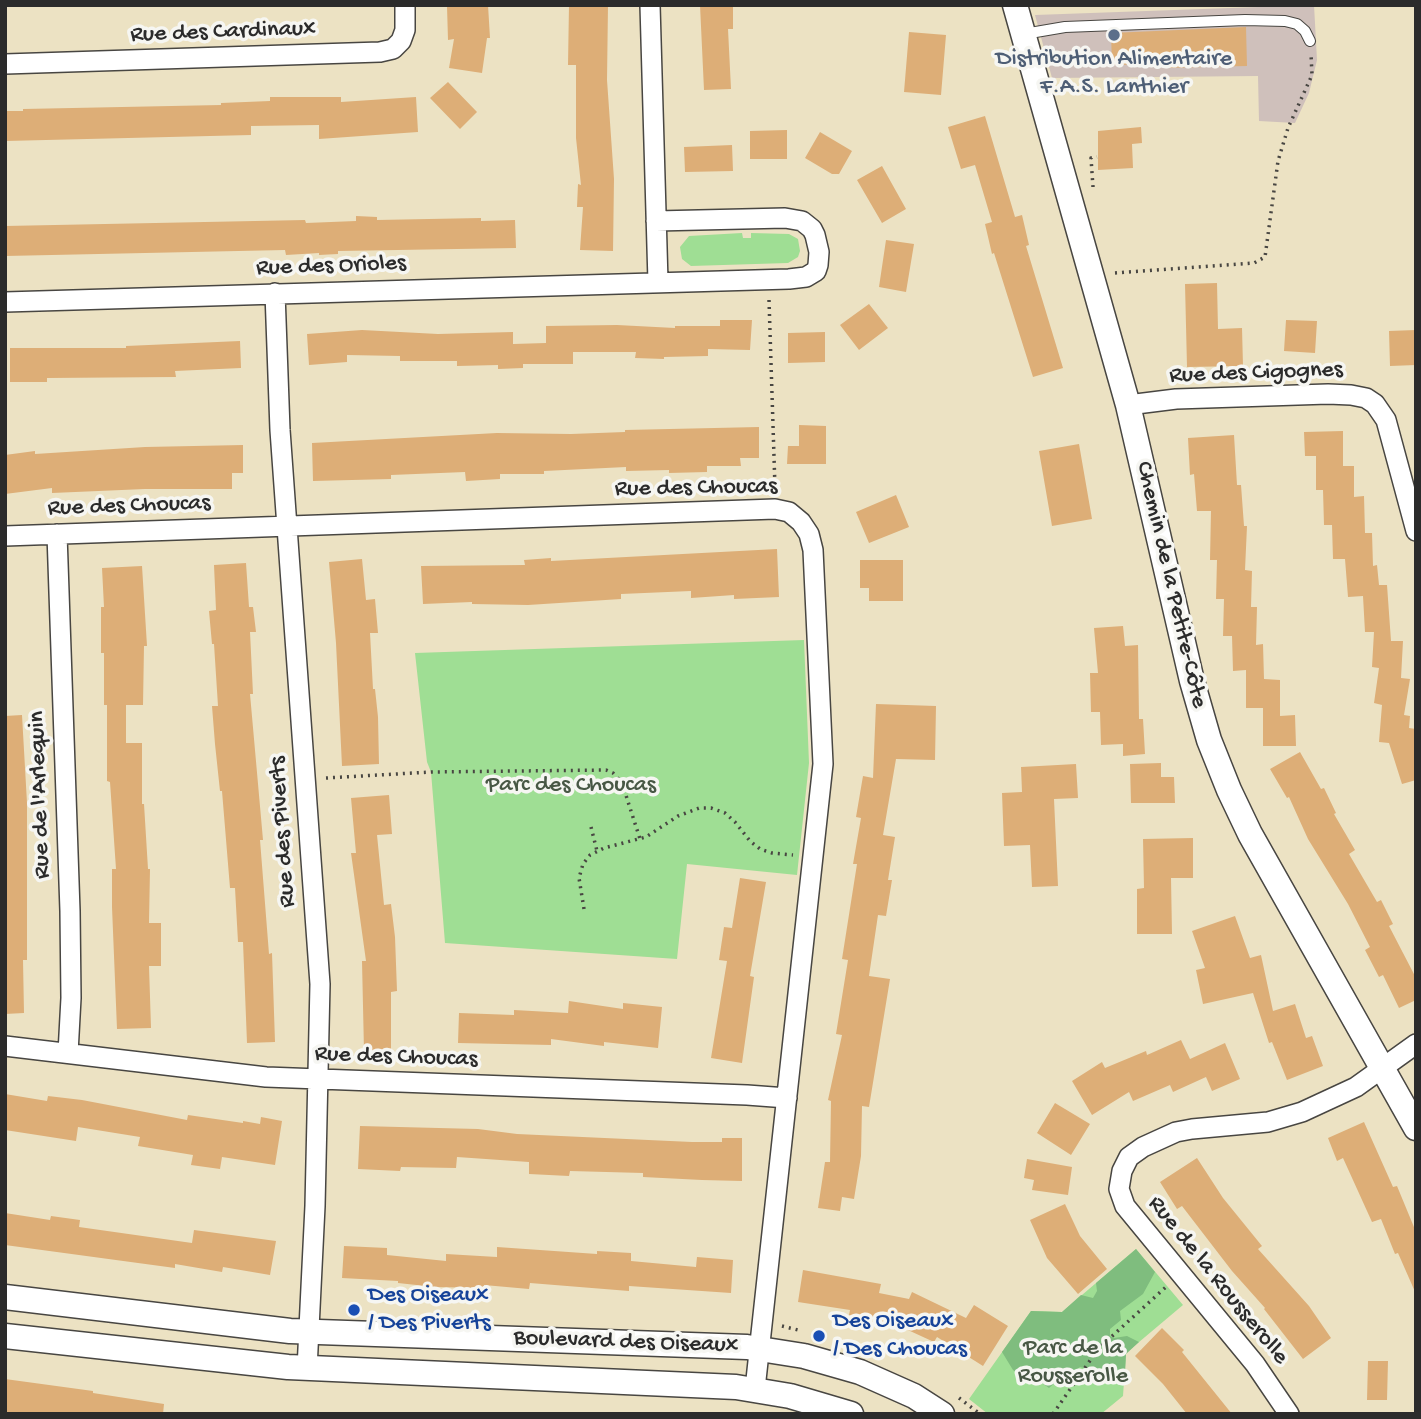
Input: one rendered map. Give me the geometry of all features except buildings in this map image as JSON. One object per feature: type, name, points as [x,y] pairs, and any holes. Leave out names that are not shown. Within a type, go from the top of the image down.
[{"type":"street","name":"Rue des Cardinaux","points":[[5,64],[380,52],[393,48],[401,41],[405,30],[405,5]]},
{"type":"street","points":[[650,5],[659,282]]},
{"type":"street","name":"Chemin de la Petite-Côte","points":[[1015,5],[1128,405],[1192,681],[1216,759],[1237,808],[1277,884],[1416,1128]]},
{"type":"street","name":"Rue des Orioles","points":[[5,302],[799,278],[816,271],[819,258],[812,229],[802,221],[785,218],[656,221]]},
{"type":"street","name":"Rue des Piverts","points":[[275,293],[279,419],[320,984],[319,1080],[307,1369]]},
{"type":"street","name":"Rue des Cigognes","points":[[1128,405],[1176,399],[1328,394],[1351,394],[1366,398],[1375,404],[1386,420],[1416,531]]},
{"type":"street","name":"Rue des Choucas","points":[[5,536],[775,509],[789,512],[806,527],[813,550],[823,764],[755,1389]]},
{"type":"street","name":"Rue de l'Arlequin","points":[[57,534],[70,911],[71,998],[68,1053]]},
{"type":"street","name":"Rue de la Rousserolle","points":[[1289,1414],[1255,1364],[1125,1206],[1119,1189],[1122,1171],[1129,1157],[1154,1140],[1184,1130],[1268,1122],[1291,1116],[1356,1087],[1416,1044]]},
{"type":"street","name":"Rue des Choucas","points":[[5,1046],[220,1073],[319,1080],[787,1098]]},
{"type":"street","name":"Boulevard des Oiseaux","points":[[5,1297],[247,1327],[309,1332],[760,1349],[824,1361],[860,1372],[906,1392],[942,1414]]},
{"type":"street","name":"Boulevard des Oiseaux","points":[[5,1336],[307,1369],[755,1389],[814,1402],[851,1414]]},
{"type":"lane","points":[[1024,34],[1056,28],[1159,22],[1285,21],[1303,27],[1310,41]]},
{"type":"lane","points":[[1296,38],[1303,27]]},
{"type":"path","points":[[1092,276],[1254,263],[1265,257],[1281,147],[1312,75],[1310,41]]},
{"type":"path","points":[[1093,187],[1091,158],[1097,157]]},
{"type":"path","points":[[769,295],[775,493]]},
{"type":"path","points":[[320,778],[430,772],[606,770],[613,773],[626,791],[640,839]]},
{"type":"path","points":[[584,909],[579,877],[583,864],[597,851],[640,839],[699,808],[711,808],[729,816],[760,849],[799,856]]},
{"type":"path","points":[[591,827],[597,851]]},
{"type":"path","points":[[1049,1408],[1054,1413],[1098,1349],[1168,1285]]},
{"type":"shaded area","points":[[1314,5],[1317,60],[1309,93],[1295,123],[1259,121],[1258,76],[1052,78],[1035,15]]},
{"type":"green space","points":[[742,233],[743,238],[751,238],[751,233],[789,234],[798,239],[798,257],[788,263],[691,266],[682,259],[680,247],[689,236]]},
{"type":"green space","name":"Parc des Choucas","points":[[804,640],[809,763],[797,875],[687,864],[677,959],[445,943],[431,772],[427,762],[415,653]]},
{"type":"green space","name":"Parc de la Rousserolle","points":[[1136,1249],[1183,1305],[1126,1353],[1123,1396],[1101,1414],[988,1414],[969,1399],[1031,1311],[1062,1312]]},
{"type":"green space","points":[[1136,1249],[1155,1272],[1143,1294],[1120,1311],[1121,1320],[1110,1329],[1110,1336],[1114,1338],[1127,1336],[1139,1342],[1126,1354],[1125,1374],[1110,1380],[1096,1371],[1080,1367],[1049,1388],[1039,1381],[1028,1381],[1013,1370],[1002,1352],[1031,1311],[1062,1312],[1081,1295],[1093,1298],[1097,1291],[1096,1283]]},
{"type":"place","name":"Distribution Alimentaire F.A.S. Lanthier","points":[[1114,35]]},
{"type":"place","name":"Des Oiseaux / Des Piverts","points":[[354,1310]]},
{"type":"place","name":"Des Oiseaux / Des Choucas","points":[[819,1336]]}]
